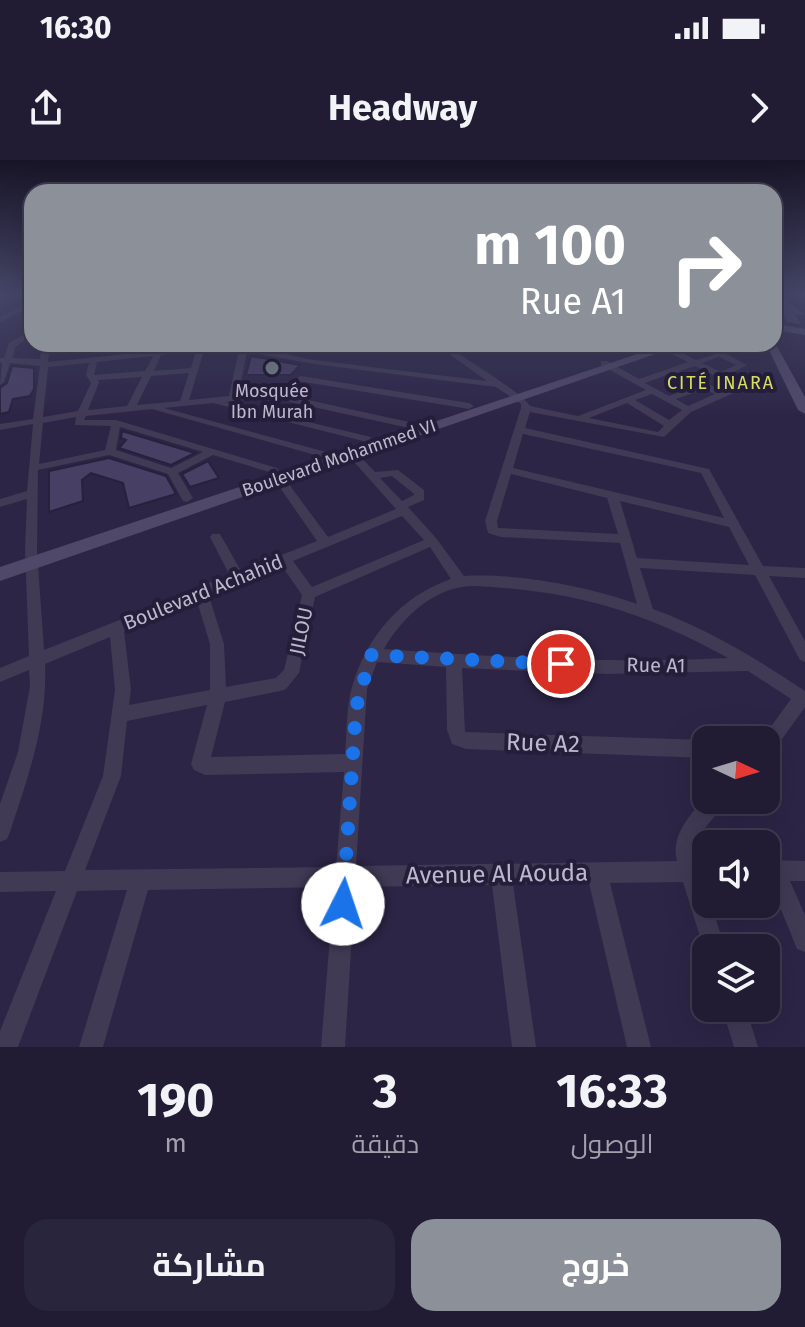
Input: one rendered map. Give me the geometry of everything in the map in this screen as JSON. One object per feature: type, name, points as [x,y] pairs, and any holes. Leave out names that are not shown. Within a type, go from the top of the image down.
[{"type":"main road","points":[[782,348],[782,360]]},
{"type":"main road","name":"Boulevard Mohammed VI","points":[[0,574],[31,556],[187,498],[352,454],[646,352]]},
{"type":"main road","points":[[777,352],[805,410]]},
{"type":"main road","name":"Boulevard Mohammed VI","points":[[0,561],[31,556],[275,475],[322,454],[409,425],[469,406],[515,396]]},
{"type":"street","points":[[0,382],[4,360],[14,343],[24,337]]},
{"type":"street","points":[[14,343],[24,341]]},
{"type":"street","points":[[0,832],[32,732],[38,659],[31,556],[32,493],[45,352]]},
{"type":"street","points":[[4,360],[43,364],[150,352]]},
{"type":"street","points":[[131,408],[159,352]]},
{"type":"street","points":[[184,403],[199,352]]},
{"type":"street","points":[[233,398],[246,352]]},
{"type":"street","points":[[269,352],[515,396],[577,419],[656,435],[662,434],[668,424],[686,409],[742,384],[680,352]]},
{"type":"street","points":[[451,352],[515,396]]},
{"type":"street","points":[[639,382],[726,352]]},
{"type":"street","points":[[719,354],[743,365],[724,374]]},
{"type":"street","points":[[94,358],[92,378],[95,383],[78,423],[116,423],[275,475],[324,541]]},
{"type":"street","points":[[269,416],[314,362]]},
{"type":"street","points":[[608,365],[686,409]]},
{"type":"street","points":[[92,378],[194,370]]},
{"type":"street","points":[[674,371],[722,394]]},
{"type":"street","points":[[301,379],[469,406]]},
{"type":"street","points":[[668,399],[704,386]]},
{"type":"street","points":[[345,410],[361,389]]},
{"type":"street","points":[[577,419],[654,390]]},
{"type":"street","points":[[515,396],[518,430],[491,521],[492,530],[626,539]]},
{"type":"street","points":[[0,427],[147,406],[285,397],[409,425]]},
{"type":"street","points":[[627,399],[668,424]]},
{"type":"street","points":[[205,400],[367,439]]},
{"type":"street","points":[[147,406],[322,454]]},
{"type":"street","points":[[110,452],[116,423]]},
{"type":"street","points":[[518,430],[705,471],[805,655]]},
{"type":"street","points":[[33,468],[110,452],[172,472],[187,498]]},
{"type":"street","points":[[172,472],[212,452]]},
{"type":"street","points":[[352,454],[404,508],[460,581]]},
{"type":"street","points":[[507,470],[734,524]]},
{"type":"street","points":[[373,476],[394,472],[420,493],[420,497],[404,508]]},
{"type":"street","points":[[0,503],[32,493]]},
{"type":"street","points":[[612,494],[647,613]]},
{"type":"street","name":"Boulevard Achahid","points":[[0,675],[404,508]]},
{"type":"street","points":[[216,537],[237,576]]},
{"type":"street","name":"JILOU","points":[[122,714],[280,684],[291,673],[309,594],[432,541]]},
{"type":"street","points":[[284,559],[309,594]]},
{"type":"street","points":[[633,563],[805,573]]},
{"type":"street","points":[[333,1047],[359,689],[371,655],[388,628],[403,612],[460,581],[525,583],[602,597],[647,613],[749,664],[804,698],[780,729]]},
{"type":"street","points":[[201,591],[217,644],[218,696],[200,764],[353,763]]},
{"type":"street","points":[[6,1047],[112,776],[123,690],[116,627]]},
{"type":"street","name":"Rue A1","points":[[371,655],[454,661],[749,664]]},
{"type":"street","name":"Rue A2","points":[[454,661],[458,738],[692,748]]},
{"type":"street","points":[[692,862],[684,850],[687,835],[704,814]]},
{"type":"street","points":[[780,870],[805,871]]},
{"type":"street","name":"Avenue Al Aouda","points":[[0,882],[692,871]]},
{"type":"street","points":[[597,873],[639,1047]]},
{"type":"street","points":[[501,875],[524,1047]]},
{"type":"street","points":[[91,1047],[141,879]]},
{"type":"street","points":[[780,890],[805,941]]},
{"type":"street","points":[[738,1022],[746,1047]]},
{"type":"building","name":"Mosquée Ibn Murah","points":[[251,356],[300,365],[291,375],[246,375]]},
{"type":"building","points":[[12,366],[34,368],[34,389],[30,396],[13,399],[9,412],[0,414],[0,388],[7,383]]},
{"type":"building","points":[[122,431],[195,453],[171,465],[119,448],[126,440],[121,438]]},
{"type":"building","points":[[109,458],[166,476],[176,494],[129,508],[123,483],[91,473],[82,480],[83,501],[49,512],[49,471]]},
{"type":"building","points":[[208,461],[219,478],[190,487],[182,474]]},
{"type":"place","name":"Mosquée Ibn Murah","points":[[272,368]]},
{"type":"district","name":"CITÉ INARA","points":[[721,383]]},
{"type":"route","points":[[343,904],[356,708],[371,655],[561,664]]}]
